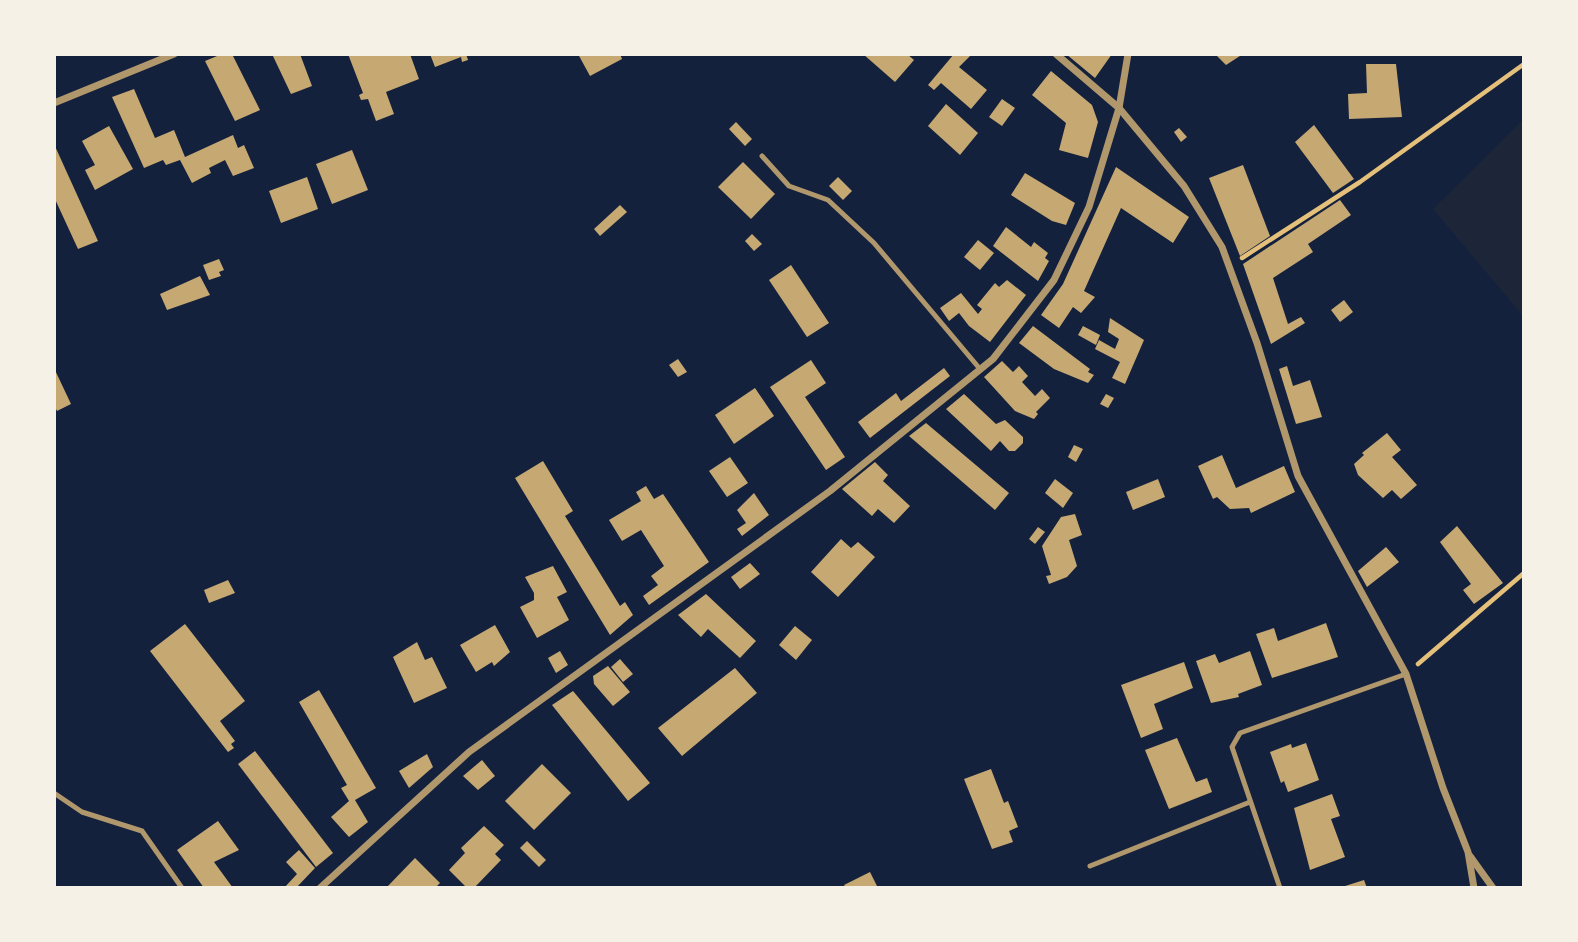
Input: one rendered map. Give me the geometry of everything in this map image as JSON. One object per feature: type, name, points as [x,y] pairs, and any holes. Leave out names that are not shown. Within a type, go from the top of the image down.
[{"type":"street","points":[[54,103],[174,54]]},
{"type":"street","points":[[1056,54],[1119,108],[1184,186],[1222,247],[1298,476],[1406,674],[1443,788],[1468,852],[1474,888]]},
{"type":"street","points":[[320,888],[469,752],[830,491],[993,359],[1054,280],[1089,207],[1119,108],[1128,54]]},
{"type":"street","points":[[1468,852],[1493,888]]},
{"type":"lane","points":[[762,156],[789,186],[828,200],[874,243],[981,369]]},
{"type":"lane","points":[[1280,888],[1233,747],[1240,733],[1406,674]]},
{"type":"lane","points":[[54,793],[82,812],[142,831],[183,888]]},
{"type":"lane","points":[[1090,866],[1250,802]]},
{"type":"path","points":[[1230,266],[1360,182],[1524,64]]},
{"type":"path","points":[[1406,674],[1524,573]]},
{"type":"shaded area","points":[[1524,119],[1524,317],[1433,209]]},
{"type":"building","points":[[222,54],[232,54],[260,110],[235,121],[205,61]]},
{"type":"building","points":[[272,54],[300,54],[312,86],[291,94]]},
{"type":"building","points":[[348,54],[410,54],[419,79],[386,92],[394,114],[376,121],[368,99],[361,100],[359,95],[363,93]]},
{"type":"building","points":[[430,54],[466,54],[468,60],[462,62],[461,57],[435,67]]},
{"type":"building","points":[[578,54],[620,54],[622,59],[590,76]]},
{"type":"building","points":[[863,54],[907,54],[914,60],[895,82]]},
{"type":"building","points":[[954,54],[972,54],[959,67],[987,90],[971,109],[941,83],[934,90],[928,85]]},
{"type":"building","points":[[1066,54],[1112,54],[1095,78]]},
{"type":"building","points":[[1215,54],[1243,54],[1226,65]]},
{"type":"building","points":[[1366,64],[1396,64],[1402,117],[1349,119],[1348,94],[1367,93]]},
{"type":"building","points":[[1051,71],[1092,105],[1098,122],[1088,158],[1059,150],[1066,123],[1032,95]]},
{"type":"building","points":[[134,89],[155,138],[174,130],[185,157],[233,135],[238,148],[244,145],[254,168],[233,176],[225,160],[209,168],[211,173],[192,183],[180,160],[166,165],[163,160],[144,168],[112,97]]},
{"type":"building","points":[[1002,99],[1015,108],[1002,126],[989,117]]},
{"type":"building","points":[[946,104],[978,133],[960,155],[928,126]]},
{"type":"building","points":[[736,122],[752,139],[745,146],[729,129]]},
{"type":"building","points":[[1314,125],[1354,179],[1333,193],[1295,142]]},
{"type":"building","points":[[109,126],[133,169],[95,190],[85,170],[95,165],[82,141]]},
{"type":"building","points":[[1179,128],[1187,137],[1181,142],[1174,132]]},
{"type":"building","points":[[54,144],[98,241],[78,249],[54,197]]},
{"type":"building","points":[[352,150],[368,190],[332,204],[316,164]]},
{"type":"building","points":[[743,162],[775,194],[751,219],[718,187]]},
{"type":"building","points":[[1243,165],[1270,236],[1240,256],[1209,178]]},
{"type":"building","points":[[1116,167],[1189,217],[1173,243],[1121,208],[1084,291],[1095,297],[1081,313],[1073,307],[1059,328],[1041,315],[1063,284]]},
{"type":"building","points":[[1025,173],[1075,203],[1066,225],[1052,221],[1011,195]]},
{"type":"building","points":[[307,177],[318,209],[281,223],[269,191]]},
{"type":"building","points":[[838,177],[852,191],[843,200],[829,186]]},
{"type":"building","points":[[1340,200],[1351,215],[1308,244],[1313,252],[1273,278],[1288,324],[1301,317],[1305,323],[1271,344],[1243,264]]},
{"type":"building","points":[[620,205],[627,212],[600,236],[594,229]]},
{"type":"building","points":[[1006,227],[1031,247],[1034,242],[1048,253],[1045,258],[1049,261],[1038,281],[993,246]]},
{"type":"building","points":[[752,234],[762,244],[754,251],[745,241]]},
{"type":"building","points":[[978,240],[994,253],[980,270],[964,257]]},
{"type":"building","points":[[219,259],[224,270],[219,272],[221,276],[209,280],[203,265]]},
{"type":"building","points":[[791,265],[829,323],[807,337],[769,280]]},
{"type":"building","points":[[200,276],[210,295],[167,310],[160,294]]},
{"type":"building","points":[[1007,280],[1026,295],[990,342],[969,326],[959,313],[949,321],[940,308],[961,293],[978,314],[982,309],[977,305],[995,283],[999,287]]},
{"type":"building","points":[[1344,300],[1353,312],[1340,322],[1331,310]]},
{"type":"building","points":[[1110,318],[1144,340],[1125,384],[1112,378],[1120,362],[1095,349],[1099,340],[1115,349],[1119,339],[1108,332]]},
{"type":"building","points":[[1033,326],[1090,369],[1088,372],[1094,375],[1088,383],[1054,369],[1019,343]]},
{"type":"building","points":[[1083,326],[1100,335],[1096,345],[1078,335]]},
{"type":"building","points":[[678,359],[687,372],[678,377],[669,365]]},
{"type":"building","points":[[811,360],[826,383],[805,397],[845,457],[826,470],[770,387]]},
{"type":"building","points":[[1002,361],[1013,372],[1019,366],[1028,376],[1022,382],[1035,396],[1042,389],[1050,398],[1036,412],[1038,414],[1034,419],[1015,411],[984,377]]},
{"type":"building","points":[[1287,366],[1293,386],[1310,380],[1322,417],[1296,424],[1279,369]]},
{"type":"building","points":[[54,368],[71,404],[57,411],[54,405]]},
{"type":"building","points":[[944,368],[950,376],[870,438],[858,422],[896,393],[901,401]]},
{"type":"building","points":[[755,388],[774,416],[734,444],[715,415]]},
{"type":"building","points":[[964,394],[996,424],[1005,420],[1023,437],[1023,443],[1015,451],[1009,451],[1000,441],[991,451],[946,409]]},
{"type":"building","points":[[1106,394],[1114,398],[1108,408],[1100,404]]},
{"type":"building","points":[[926,423],[1009,493],[995,510],[909,436]]},
{"type":"building","points":[[1387,433],[1401,450],[1392,457],[1417,485],[1401,499],[1392,490],[1383,498],[1358,475],[1354,464],[1364,455],[1362,453]]},
{"type":"building","points":[[1074,445],[1083,449],[1076,462],[1068,457]]},
{"type":"building","points":[[1222,455],[1236,488],[1284,466],[1295,492],[1251,513],[1249,508],[1230,509],[1217,497],[1213,499],[1198,466]]},
{"type":"building","points":[[730,457],[748,483],[727,497],[709,471]]},
{"type":"building","points":[[543,461],[573,511],[565,516],[620,606],[625,602],[633,615],[610,635],[515,478]]},
{"type":"building","points":[[875,462],[888,475],[883,481],[910,506],[894,523],[878,509],[872,516],[842,489]]},
{"type":"building","points":[[1055,479],[1073,493],[1063,508],[1045,493]]},
{"type":"building","points":[[1158,479],[1165,497],[1133,510],[1126,492]]},
{"type":"building","points":[[646,486],[654,499],[663,494],[709,562],[649,605],[643,596],[658,585],[651,576],[664,566],[641,530],[622,541],[609,520],[641,501],[636,492]]},
{"type":"building","points":[[754,493],[769,515],[742,536],[737,529],[746,523],[737,510]]},
{"type":"building","points":[[1075,514],[1082,535],[1069,540],[1077,566],[1067,577],[1049,584],[1046,576],[1051,575],[1042,546],[1061,517]]},
{"type":"building","points":[[1457,526],[1503,583],[1474,604],[1463,590],[1471,584],[1440,542]]},
{"type":"building","points":[[1038,527],[1045,532],[1035,544],[1029,539]]},
{"type":"building","points":[[841,539],[851,548],[858,542],[875,557],[838,597],[811,572]]},
{"type":"building","points":[[1386,547],[1399,562],[1367,587],[1358,571]]},
{"type":"building","points":[[750,563],[760,574],[740,589],[731,577]]},
{"type":"building","points":[[553,566],[567,592],[557,597],[569,620],[537,638],[520,607],[534,600],[534,593],[525,577]]},
{"type":"building","points":[[228,580],[235,593],[209,603],[204,590]]},
{"type":"building","points":[[706,594],[756,641],[740,658],[708,629],[701,637],[678,615]]},
{"type":"building","points":[[1326,623],[1338,657],[1272,678],[1256,634],[1274,628],[1278,641]]},
{"type":"building","points":[[185,624],[245,701],[220,721],[235,741],[231,744],[234,748],[228,752],[150,651]]},
{"type":"building","points":[[495,625],[510,652],[494,666],[492,662],[476,672],[460,645]]},
{"type":"building","points":[[795,626],[812,640],[796,660],[779,645]]},
{"type":"building","points":[[417,642],[425,660],[432,657],[447,688],[414,703],[393,657]]},
{"type":"building","points":[[560,651],[568,665],[556,673],[548,658]]},
{"type":"building","points":[[1250,651],[1262,685],[1238,694],[1239,697],[1211,703],[1196,661],[1215,654],[1219,663]]},
{"type":"building","points":[[620,659],[633,674],[623,682],[611,667]]},
{"type":"building","points":[[1184,662],[1193,688],[1154,704],[1163,729],[1141,738],[1121,685]]},
{"type":"building","points":[[608,666],[630,692],[613,706],[594,684],[593,676]]},
{"type":"building","points":[[735,668],[757,693],[682,756],[658,728]]},
{"type":"building","points":[[319,690],[376,788],[355,800],[368,822],[349,837],[331,817],[349,801],[341,788],[347,785],[299,702]]},
{"type":"building","points":[[573,691],[650,783],[628,801],[552,705]]},
{"type":"building","points":[[1177,738],[1196,782],[1207,778],[1212,792],[1169,809],[1145,750]]},
{"type":"building","points":[[1306,743],[1319,780],[1288,792],[1284,781],[1281,783],[1270,752],[1291,744],[1292,748]]},
{"type":"building","points":[[255,751],[333,853],[316,867],[238,764]]},
{"type":"building","points":[[427,754],[433,767],[409,788],[399,771]]},
{"type":"building","points":[[482,760],[495,776],[478,790],[463,776]]},
{"type":"building","points":[[542,764],[571,793],[534,830],[505,801]]},
{"type":"building","points":[[991,769],[1004,803],[1008,801],[1018,827],[1009,831],[1013,842],[992,849],[964,779]]},
{"type":"building","points":[[1332,794],[1340,816],[1331,819],[1345,857],[1310,870],[1294,808]]},
{"type":"building","points":[[218,821],[239,850],[214,862],[233,888],[204,888],[177,850]]},
{"type":"building","points":[[484,826],[504,845],[495,854],[501,860],[474,888],[467,888],[449,870],[465,853],[461,848]]},
{"type":"building","points":[[527,841],[546,860],[539,867],[520,848]]},
{"type":"building","points":[[299,850],[315,868],[296,888],[284,888],[297,874],[286,862]]},
{"type":"building","points":[[415,858],[440,883],[435,888],[386,888]]},
{"type":"building","points":[[870,872],[878,888],[846,888],[844,885]]},
{"type":"building","points":[[1364,880],[1367,888],[1342,888],[1342,887]]}]
